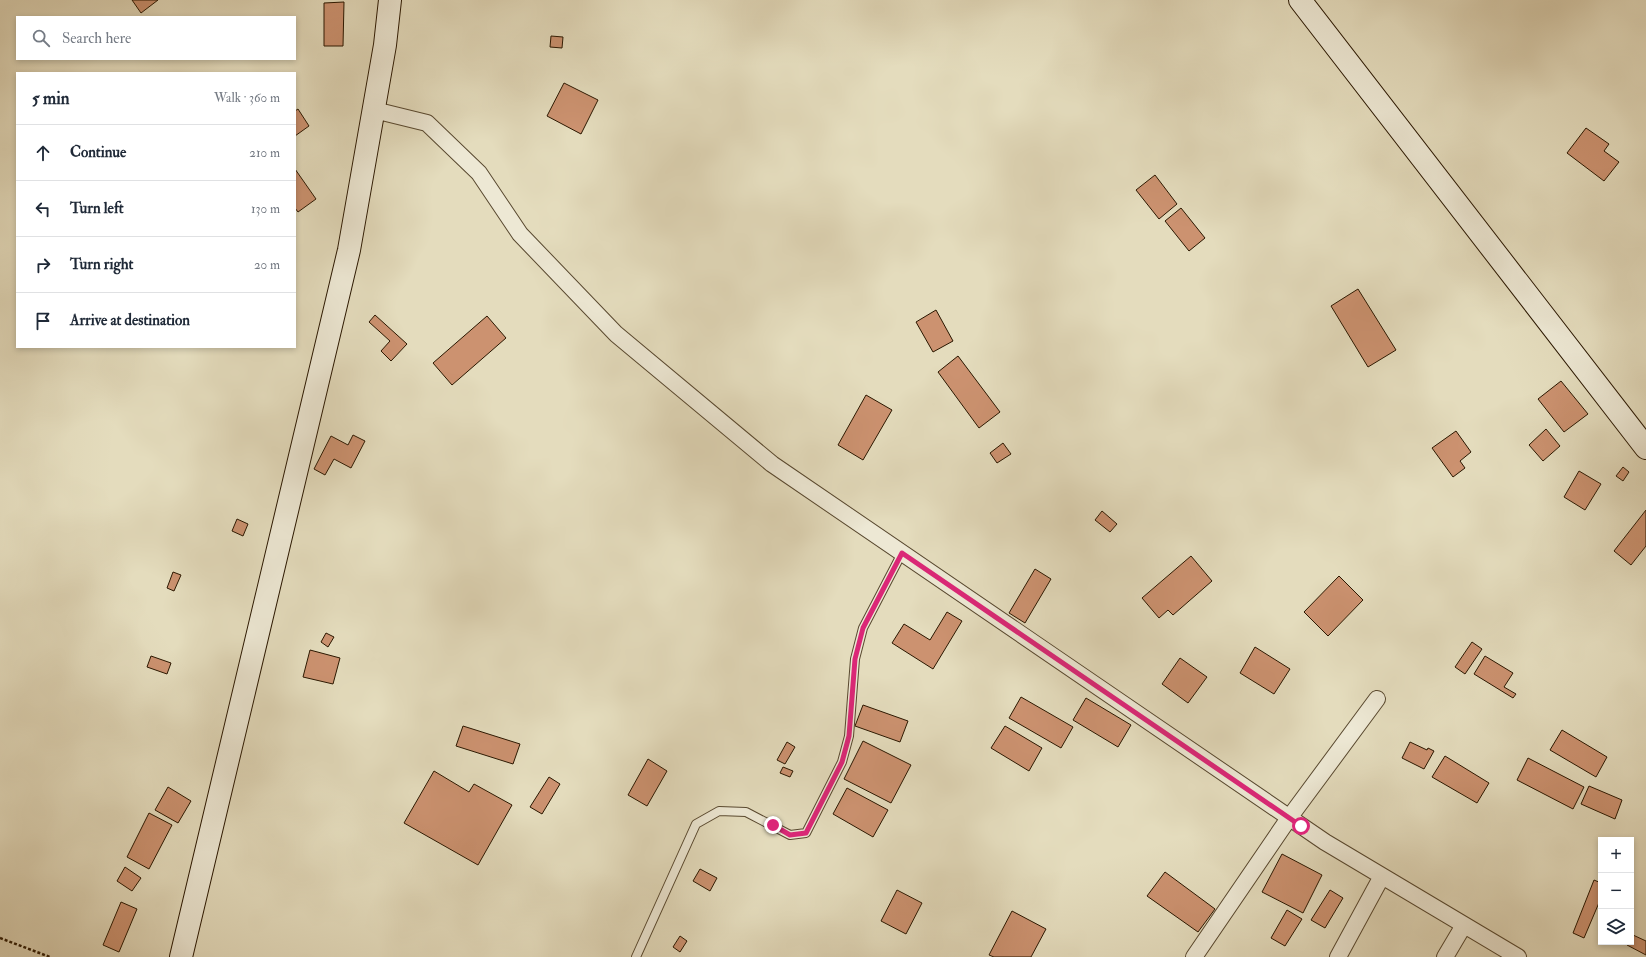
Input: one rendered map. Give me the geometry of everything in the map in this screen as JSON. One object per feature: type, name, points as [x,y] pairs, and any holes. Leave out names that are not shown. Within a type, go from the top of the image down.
[{"type":"main road","points":[[181,957],[349,250],[385,45],[390,0]]},
{"type":"main road","points":[[1300,0],[1646,448]]},
{"type":"street","points":[[374,110],[427,122],[479,173],[520,234],[616,334],[772,464],[1325,842],[1518,957]]},
{"type":"street","points":[[1194,957],[1289,818],[1377,700]]},
{"type":"street","points":[[1338,957],[1382,876]]},
{"type":"street","points":[[1445,957],[1464,925]]},
{"type":"lane","points":[[636,957],[696,824],[720,811],[746,812],[790,835],[806,833],[842,762],[849,736],[855,659],[863,628],[902,553]]},
{"type":"path","points":[[0,938],[50,957]]},
{"type":"building","points":[[132,0],[158,0],[141,13]]},
{"type":"building","points":[[344,2],[343,46],[324,46],[324,3]]},
{"type":"building","points":[[551,36],[563,37],[562,48],[550,47]]},
{"type":"building","points":[[564,83],[598,100],[581,134],[547,116]]},
{"type":"building","points":[[298,109],[309,126],[296,135],[296,110]]},
{"type":"building","points":[[1586,128],[1609,144],[1604,151],[1619,162],[1604,181],[1567,153]]},
{"type":"building","points":[[296,170],[316,199],[298,212],[296,209]]},
{"type":"building","points":[[1155,175],[1177,204],[1159,219],[1136,190]]},
{"type":"building","points":[[1181,208],[1205,238],[1189,251],[1165,221]]},
{"type":"building","points":[[1358,289],[1396,350],[1368,367],[1331,306]]},
{"type":"building","points":[[936,310],[953,341],[933,352],[916,322]]},
{"type":"building","points":[[375,315],[407,344],[391,361],[381,351],[390,341],[369,322]]},
{"type":"building","points":[[487,316],[506,338],[452,385],[433,363]]},
{"type":"building","points":[[958,356],[1000,412],[979,428],[938,372]]},
{"type":"building","points":[[1561,381],[1588,414],[1564,432],[1538,399]]},
{"type":"building","points":[[866,395],[892,410],[863,460],[838,445]]},
{"type":"building","points":[[1546,429],[1560,446],[1543,461],[1529,445]]},
{"type":"building","points":[[1456,431],[1471,452],[1460,461],[1465,468],[1453,477],[1432,448]]},
{"type":"building","points":[[353,435],[365,441],[351,468],[334,459],[325,475],[314,469],[331,436],[348,445]]},
{"type":"building","points":[[1003,443],[1011,454],[997,463],[990,453]]},
{"type":"building","points":[[1623,467],[1629,472],[1623,481],[1616,476]]},
{"type":"building","points":[[1579,471],[1601,484],[1585,510],[1564,497]]},
{"type":"building","points":[[1646,510],[1646,546],[1631,565],[1614,551]]},
{"type":"building","points":[[1102,511],[1117,524],[1110,532],[1095,520]]},
{"type":"building","points":[[237,519],[248,524],[243,536],[232,531]]},
{"type":"building","points":[[1191,556],[1212,581],[1173,615],[1168,610],[1159,618],[1142,598]]},
{"type":"building","points":[[1035,569],[1051,579],[1025,623],[1009,613]]},
{"type":"building","points":[[173,572],[181,575],[174,591],[167,588]]},
{"type":"building","points":[[1339,576],[1363,600],[1328,636],[1304,612]]},
{"type":"building","points":[[947,612],[962,621],[933,669],[892,643],[904,624],[930,640]]},
{"type":"building","points":[[326,633],[334,637],[328,647],[321,642]]},
{"type":"building","points":[[1472,642],[1482,649],[1465,674],[1455,667]]},
{"type":"building","points":[[1255,647],[1290,669],[1274,694],[1240,673]]},
{"type":"building","points":[[310,650],[340,658],[333,684],[303,677]]},
{"type":"building","points":[[151,656],[171,663],[167,674],[147,667]]},
{"type":"building","points":[[1485,656],[1513,673],[1504,687],[1516,694],[1513,698],[1474,674]]},
{"type":"building","points":[[1180,658],[1207,677],[1188,703],[1162,684]]},
{"type":"building","points":[[1021,697],[1073,727],[1061,748],[1009,718]]},
{"type":"building","points":[[1086,698],[1131,725],[1118,747],[1073,720]]},
{"type":"building","points":[[863,705],[908,721],[900,742],[855,726]]},
{"type":"building","points":[[463,726],[520,744],[513,764],[456,746]]},
{"type":"building","points":[[1005,726],[1042,748],[1029,771],[991,748]]},
{"type":"building","points":[[1562,730],[1607,757],[1596,777],[1550,750]]},
{"type":"building","points":[[863,741],[911,765],[891,803],[844,779]]},
{"type":"building","points":[[787,742],[795,747],[785,764],[777,760]]},
{"type":"building","points":[[1410,742],[1427,750],[1428,748],[1434,751],[1424,769],[1402,758]]},
{"type":"building","points":[[1445,756],[1489,783],[1477,803],[1432,777]]},
{"type":"building","points":[[1528,758],[1584,787],[1573,809],[1517,780]]},
{"type":"building","points":[[648,759],[667,771],[647,806],[628,795]]},
{"type":"building","points":[[783,767],[793,771],[790,777],[780,773]]},
{"type":"building","points":[[434,771],[469,792],[474,784],[512,805],[478,865],[404,823]]},
{"type":"building","points":[[549,777],[560,784],[542,814],[530,807]]},
{"type":"building","points":[[1589,786],[1622,800],[1615,819],[1581,804]]},
{"type":"building","points":[[168,787],[191,801],[178,823],[155,810]]},
{"type":"building","points":[[847,788],[888,810],[873,837],[833,814]]},
{"type":"building","points":[[149,813],[172,825],[149,869],[127,857]]},
{"type":"building","points":[[1282,854],[1322,875],[1303,913],[1262,892]]},
{"type":"building","points":[[125,867],[141,878],[132,891],[117,881]]},
{"type":"building","points":[[700,869],[717,878],[710,891],[693,881]]},
{"type":"building","points":[[1165,872],[1215,909],[1198,932],[1147,896]]},
{"type":"building","points":[[1594,880],[1598,882],[1598,905],[1584,938],[1573,933]]},
{"type":"building","points":[[897,890],[922,903],[906,934],[881,921]]},
{"type":"building","points":[[1330,890],[1343,898],[1325,928],[1311,920]]},
{"type":"building","points":[[121,902],[137,909],[119,952],[103,945]]},
{"type":"building","points":[[1287,910],[1302,919],[1285,946],[1271,938]]},
{"type":"building","points":[[1012,911],[1046,929],[1031,957],[994,957],[989,955]]},
{"type":"building","points":[[1634,935],[1646,941],[1646,955],[1627,945],[1634,945]]},
{"type":"building","points":[[680,936],[687,941],[680,952],[673,947]]},
{"type":"route","points":[[773,825],[790,835],[806,833],[827,794],[842,762],[849,736],[855,659],[863,628],[902,553],[1301,826]]}]
